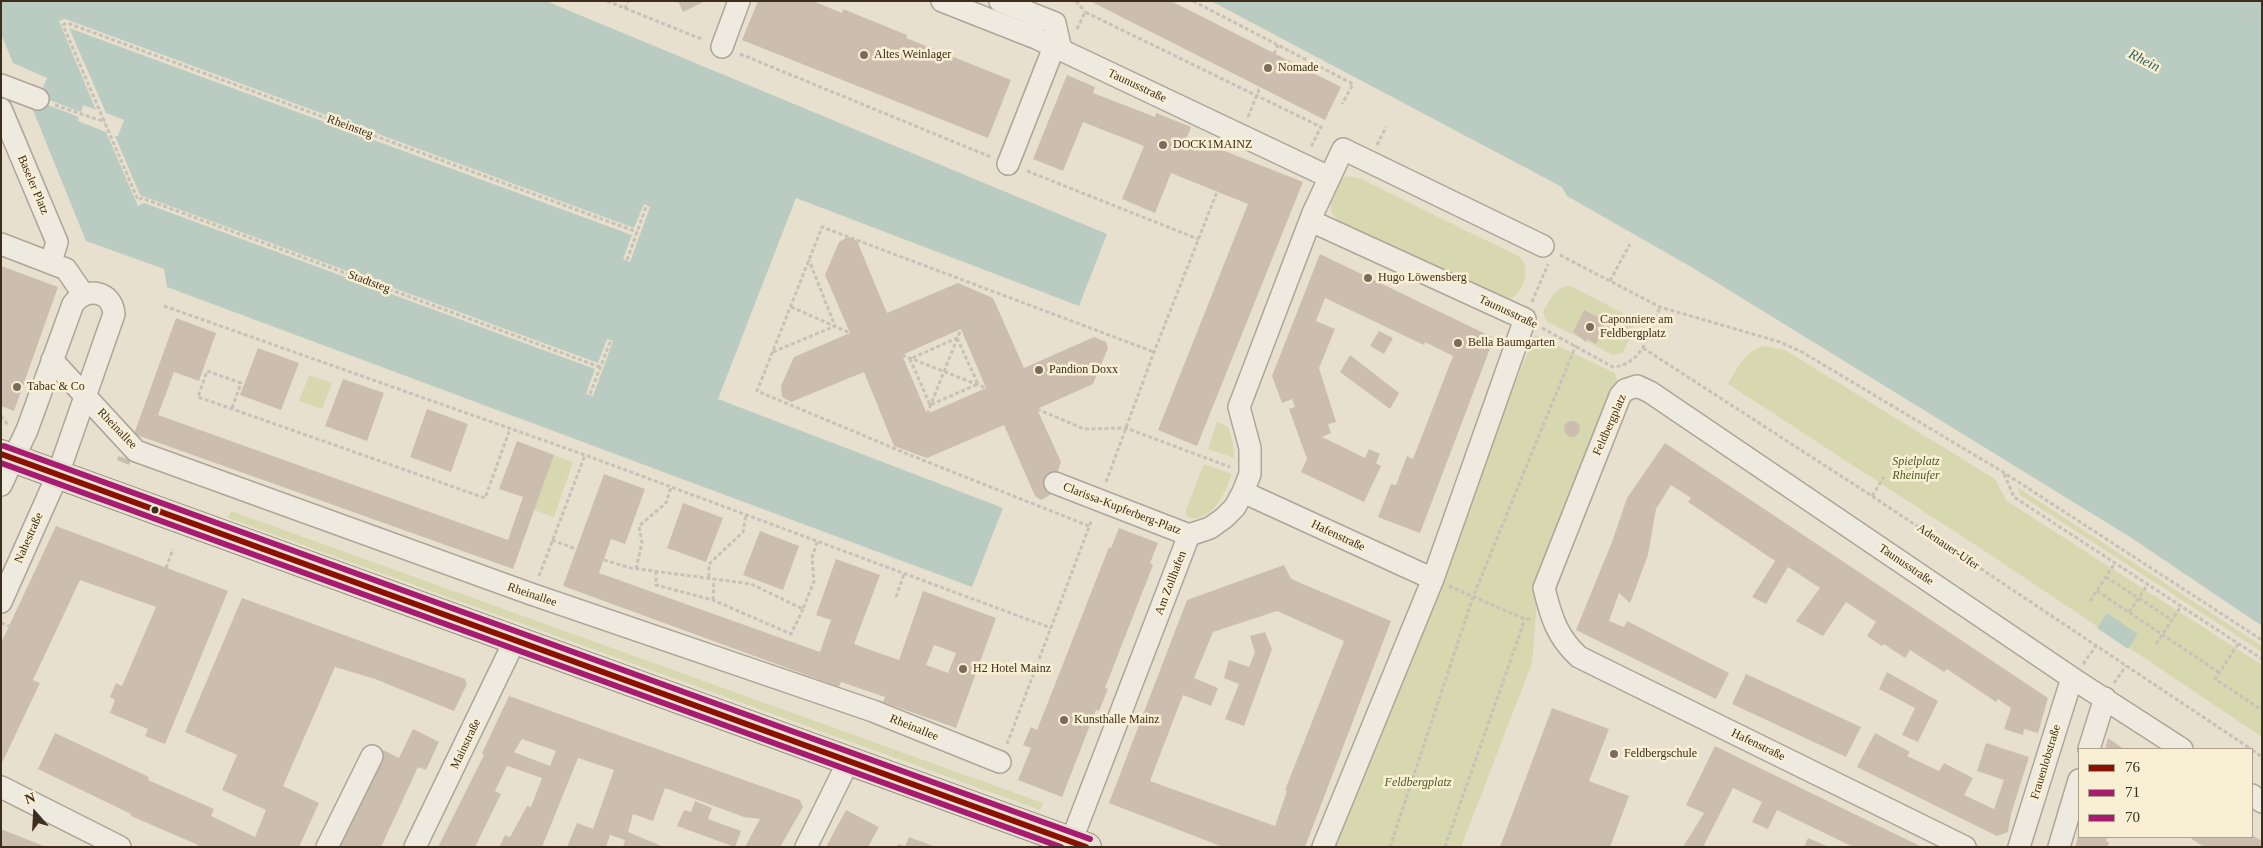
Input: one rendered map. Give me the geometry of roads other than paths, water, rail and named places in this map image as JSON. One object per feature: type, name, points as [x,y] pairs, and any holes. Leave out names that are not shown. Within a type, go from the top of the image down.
[{"type":"main road","points":[[8,457],[850,760],[1076,845]]},
{"type":"street","points":[[722,47],[739,1]]},
{"type":"street","name":"Taunusstraße","points":[[942,1],[1060,50],[1329,178]]},
{"type":"street","points":[[1000,1],[1055,23],[1060,50],[1008,164]]},
{"type":"street","points":[[1,84],[38,99]]},
{"type":"street","name":"Baseler Platz","points":[[1,109],[57,242],[51,262]]},
{"type":"street","points":[[1246,483],[1250,448],[1238,407],[1311,221],[1343,149],[1549,252]]},
{"type":"street","name":"Taunusstraße","points":[[1311,221],[1525,319],[1433,579]]},
{"type":"street","points":[[1,244],[66,269],[83,294],[73,304],[52,360],[8,457],[1,485]]},
{"type":"street","name":"Nahestraße","points":[[1,602],[58,474],[84,395],[114,314],[113,306],[104,295],[92,292],[83,294]]},
{"type":"street","name":"Rheinallee","points":[[52,360],[136,451],[531,594],[873,711],[1000,762]]},
{"type":"street","name":"Taunusstraße","points":[[1630,388],[1637,386],[1650,392],[2072,678],[2180,748]]},
{"type":"street","name":"Feldbergplatz","points":[[1556,627],[1544,588],[1620,396],[1630,388]]},
{"type":"street","name":"Clarissa-Kupferberg-Platz","points":[[1054,482],[1189,535]]},
{"type":"street","name":"Am Zollhafen","points":[[1076,845],[1189,535],[1210,528],[1224,518],[1235,507],[1246,483]]},
{"type":"street","name":"Hafenstraße","points":[[1246,483],[1433,579]]},
{"type":"street","points":[[1323,847],[1433,579]]},
{"type":"street","name":"Hafenstraße","points":[[1556,627],[1565,644],[1579,657],[1964,847]]},
{"type":"street","name":"Mainstraße","points":[[415,847],[515,640]]},
{"type":"street","name":"Frauenlobstraße","points":[[2019,847],[2072,678]]},
{"type":"street","points":[[2089,748],[2104,698]]},
{"type":"street","points":[[328,847],[372,756]]},
{"type":"street","points":[[806,847],[850,760]]},
{"type":"street","points":[[2058,847],[2078,783]]},
{"type":"street","points":[[1,787],[120,847]]},
{"type":"water","points":[[1,1],[546,1],[1107,234],[1079,306],[796,198],[718,399],[1003,508],[972,587],[167,287],[164,269],[86,241],[28,98],[37,101],[47,78],[13,63],[1,34]]},
{"type":"water","name":"Rhein","points":[[1211,1],[2262,1],[2262,626],[2130,537],[1693,268],[1567,196],[1562,187]]},
{"type":"water","points":[[2107,613],[2138,634],[2128,649],[2097,628]]},
{"type":"place","name":"Altes Weinlager","points":[[864,55]]},
{"type":"place","name":"Nomade","points":[[1268,68]]},
{"type":"place","name":"DOCK1MAINZ","points":[[1163,145]]},
{"type":"place","name":"Hugo Löwensberg","points":[[1368,278]]},
{"type":"place","name":"Caponniere am Feldbergplatz","points":[[1590,327]]},
{"type":"place","name":"Bella Baumgarten","points":[[1458,343]]},
{"type":"place","name":"Pandion Doxx","points":[[1039,370]]},
{"type":"place","name":"Tabac & Co","points":[[17,387]]},
{"type":"place","name":"H2 Hotel Mainz","points":[[963,669]]},
{"type":"place","name":"Kunsthalle Mainz","points":[[1064,720]]},
{"type":"place","name":"Feldbergschule","points":[[1614,754]]},
{"type":"park label","name":"Spielplatz Rheinufer","points":[[1916,469]]}]
